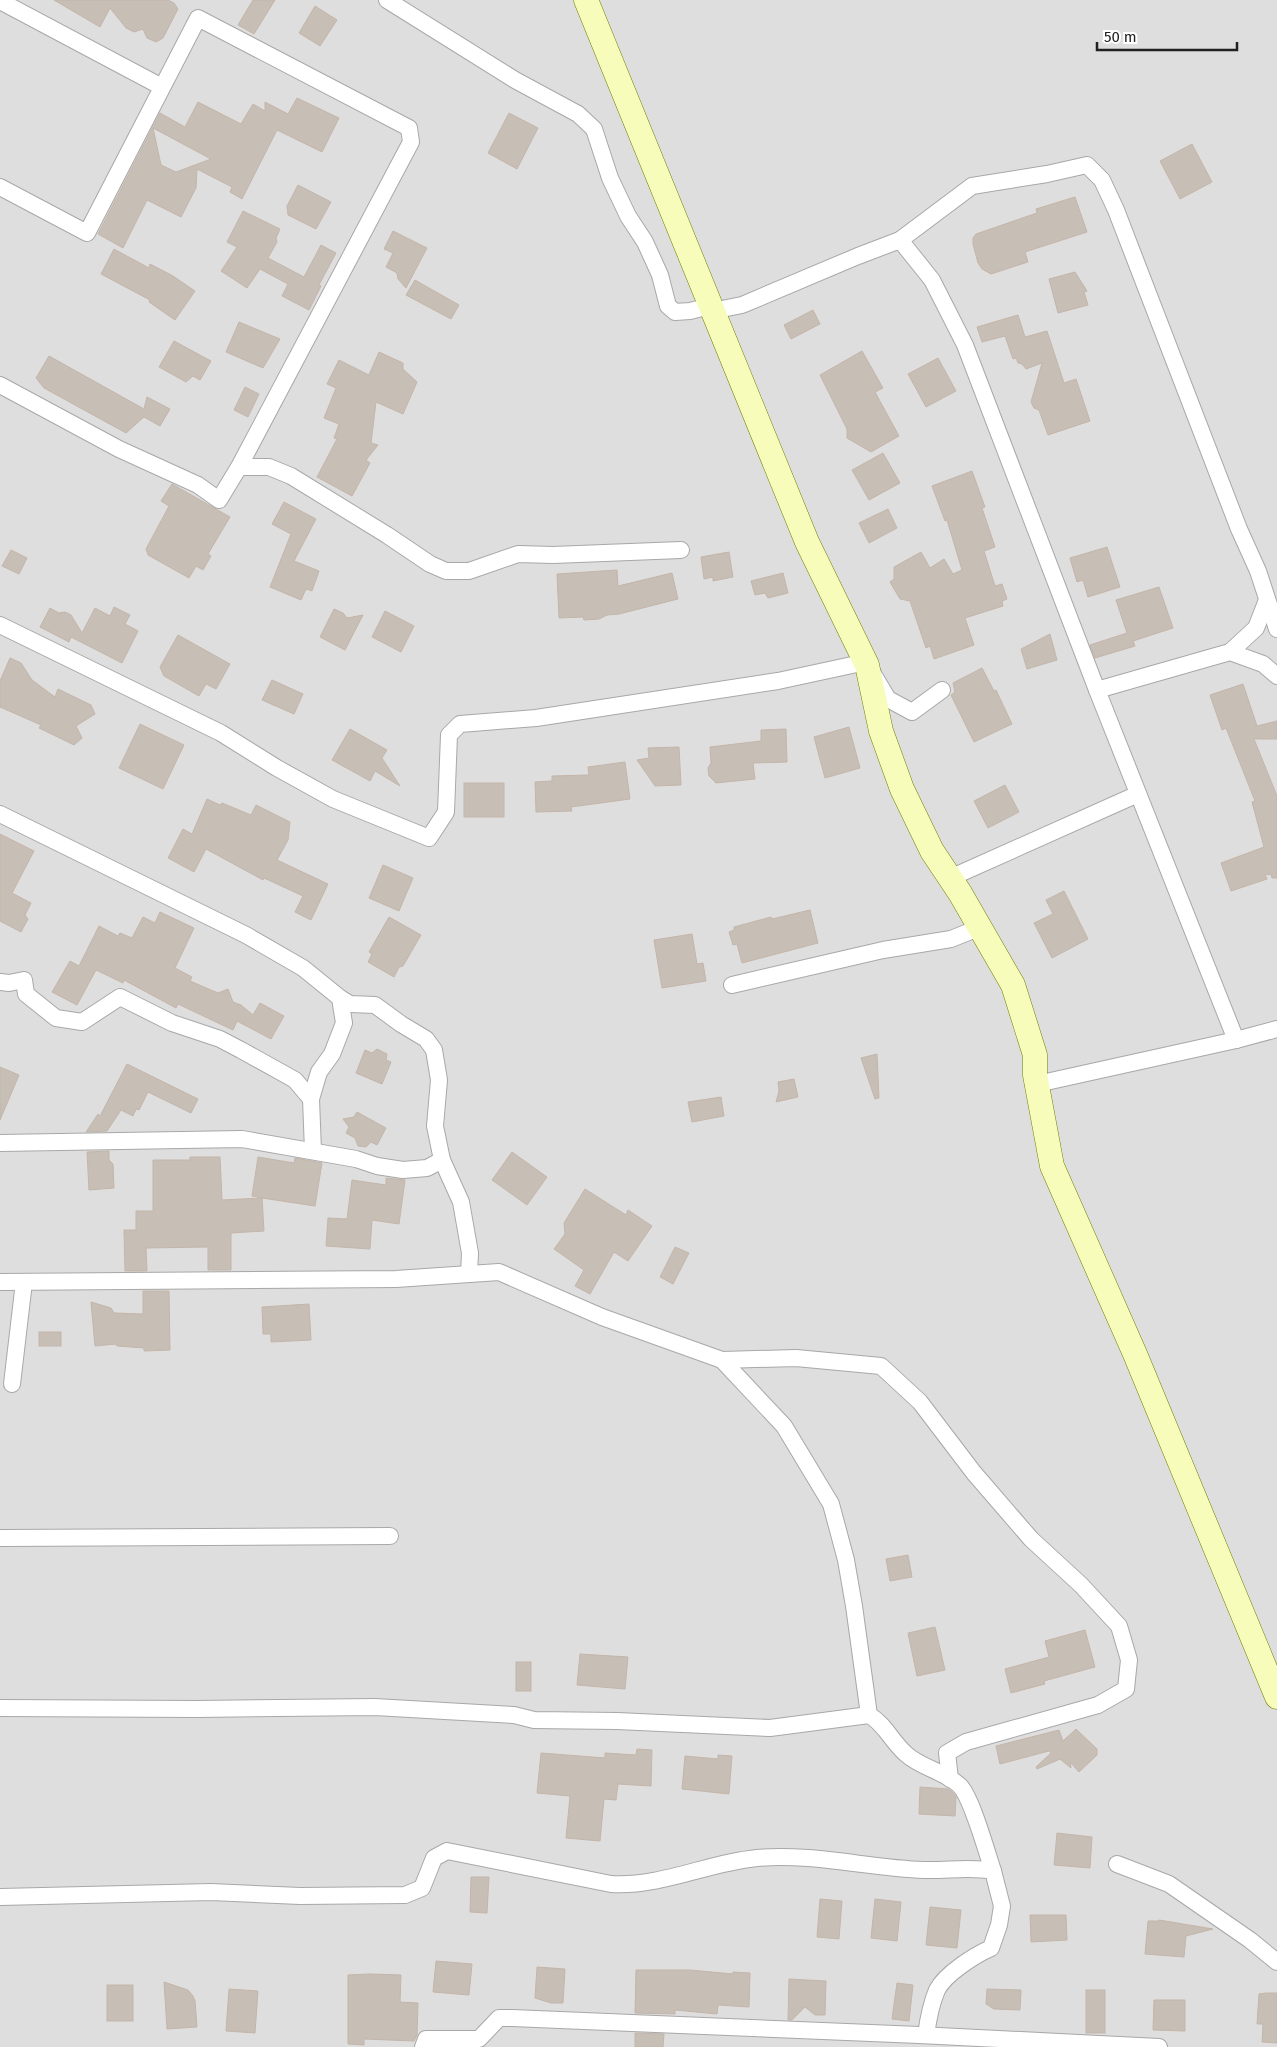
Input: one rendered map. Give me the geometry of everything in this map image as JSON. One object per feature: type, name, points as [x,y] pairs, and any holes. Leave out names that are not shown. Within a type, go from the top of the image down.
[{"type":"main road","points":[[586,0],[807,542],[866,662],[881,731],[902,789],[932,851],[981,927],[1013,985],[1035,1055],[1037,1084],[1052,1166],[1135,1354],[1277,1697]]},
{"type":"street","points":[[387,0],[515,80],[578,114],[594,129],[610,178],[628,216],[645,242],[660,275],[668,306],[675,312],[742,305],[900,240],[972,186],[1087,166],[1102,180],[1239,529],[1258,571],[1277,629]]},
{"type":"street","points":[[0,1],[162,87]]},
{"type":"street","points":[[0,187],[87,233],[198,18],[409,128],[410,142],[239,467],[218,500],[198,485],[119,449],[0,385]]},
{"type":"street","points":[[900,240],[932,280],[965,344],[1097,690],[1236,1040]]},
{"type":"street","points":[[239,467],[269,467],[290,476],[388,535],[430,564],[446,571],[468,571],[518,554],[553,555],[682,550]]},
{"type":"street","points":[[1097,690],[1230,652],[1256,628],[1267,600]]},
{"type":"street","points":[[0,624],[221,733],[277,768],[333,799],[428,838],[446,812],[449,735],[460,724],[536,718],[778,681],[866,662],[888,699],[912,712],[942,690]]},
{"type":"street","points":[[1230,652],[1263,664],[1277,676]]},
{"type":"street","points":[[950,878],[1138,794]]},
{"type":"street","points":[[0,814],[246,935],[302,968],[350,1004],[375,1005],[426,1039],[434,1050],[439,1080],[435,1126],[442,1160],[461,1202],[470,1253],[469,1274]]},
{"type":"street","points":[[732,985],[883,950],[951,939],[981,927]]},
{"type":"street","points":[[0,982],[9,984],[24,980],[26,994],[56,1018],[82,1022],[120,997],[172,1023],[220,1040],[241,1050],[295,1080],[311,1099]]},
{"type":"street","points":[[313,1151],[311,1099],[319,1072],[332,1054],[344,1023],[340,998]]},
{"type":"street","points":[[1037,1084],[1236,1040],[1277,1029]]},
{"type":"street","points":[[0,1143],[242,1139],[356,1159],[377,1166],[403,1170],[427,1168],[442,1160]]},
{"type":"street","points":[[0,1282],[376,1279],[499,1272],[602,1317],[722,1360],[796,1358],[881,1366],[920,1402],[974,1473],[1030,1539],[1081,1585],[1118,1626],[1129,1660],[1126,1689],[1098,1705],[966,1742],[947,1753],[950,1778]]},
{"type":"street","points":[[12,1384],[8,1361],[24,1282]]},
{"type":"street","points":[[722,1360],[784,1426],[831,1504],[846,1560],[870,1715]]},
{"type":"street","points":[[0,1538],[390,1536]]},
{"type":"street","points":[[0,1708],[375,1708],[514,1714],[534,1720],[617,1721],[770,1728],[870,1715],[879,1721],[898,1747],[910,1758],[950,1778],[961,1786],[974,1813],[1002,1906],[999,1925],[991,1948],[977,1954],[961,1965],[938,1988],[921,2039]]},
{"type":"street","points":[[0,1897],[211,1892],[300,1896],[405,1895],[422,1888],[434,1858],[447,1851],[575,1877],[629,1885],[672,1878],[729,1862],[759,1858],[817,1859],[924,1870],[977,1868],[992,1871]]},
{"type":"street","points":[[1117,1864],[1169,1884],[1250,1940],[1277,1962]]},
{"type":"street","points":[[423,2047],[426,2040],[479,2038],[499,2018],[921,2039],[1159,2047]]},
{"type":"shaded area","points":[[0,0],[1277,0],[1277,2047],[0,2047]]},
{"type":"building","points":[[54,0],[168,0],[174,3],[178,9],[163,38],[156,42],[147,38],[143,29],[134,32],[126,28],[110,8],[100,27]]},
{"type":"building","points":[[253,0],[275,0],[254,34],[238,25]]},
{"type":"building","points":[[315,6],[337,20],[320,46],[299,33]]},
{"type":"building","points":[[297,98],[339,118],[322,152],[277,130],[242,199],[230,192],[232,187],[197,169],[196,188],[181,217],[147,200],[123,248],[98,234],[160,113],[185,127],[198,102],[241,124],[253,104],[265,111],[265,102],[288,114]],"holes":[[[153,128],[211,159],[176,172],[161,165]]]},
{"type":"building","points":[[509,113],[538,128],[517,169],[488,153]]},
{"type":"building","points":[[1192,144],[1212,182],[1180,199],[1160,161]]},
{"type":"building","points":[[298,185],[331,202],[316,229],[288,215],[287,206]]},
{"type":"building","points":[[1075,197],[1087,232],[1025,252],[1028,262],[991,274],[982,269],[978,263],[973,244],[973,238],[976,234],[1037,213],[1036,209]]},
{"type":"building","points":[[243,211],[280,229],[276,238],[277,242],[268,258],[304,277],[321,245],[336,253],[319,285],[321,286],[309,310],[282,296],[288,284],[260,269],[247,288],[221,271],[237,247],[227,242]]},
{"type":"building","points":[[393,231],[427,248],[406,288],[398,279],[397,273],[386,267],[393,253],[384,249]]},
{"type":"building","points":[[114,249],[149,268],[150,264],[173,276],[195,291],[175,320],[149,302],[150,300],[101,274]]},
{"type":"building","points":[[1075,272],[1087,291],[1084,292],[1088,305],[1058,313],[1049,279]]},
{"type":"building","points":[[415,280],[459,305],[451,319],[406,295]]},
{"type":"building","points":[[813,310],[820,324],[791,339],[784,325]]},
{"type":"building","points":[[1018,315],[1025,337],[1047,331],[1064,383],[1076,379],[1090,421],[1048,435],[1039,410],[1034,408],[1031,402],[1042,363],[1026,369],[1022,364],[1018,363],[1016,358],[1013,359],[1005,336],[982,342],[977,327]]},
{"type":"building","points":[[239,322],[280,339],[263,368],[226,352]]},
{"type":"building","points":[[174,341],[211,361],[200,380],[193,376],[186,382],[159,367]]},
{"type":"building","points":[[862,351],[883,388],[875,392],[899,436],[871,452],[847,438],[847,429],[820,375]]},
{"type":"building","points":[[379,352],[403,363],[403,369],[417,382],[403,414],[376,402],[371,443],[378,445],[366,460],[370,463],[352,496],[317,477],[337,439],[334,438],[339,424],[324,418],[336,388],[327,384],[339,360],[369,375]]},
{"type":"building","points":[[49,356],[144,409],[147,397],[170,409],[160,426],[144,417],[126,433],[44,388],[36,378]]},
{"type":"building","points":[[938,358],[956,391],[926,407],[908,374]]},
{"type":"building","points":[[245,387],[259,394],[248,417],[234,410]]},
{"type":"building","points":[[883,453],[900,483],[869,500],[852,470]]},
{"type":"building","points":[[972,471],[985,507],[982,508],[995,547],[984,551],[995,586],[1002,584],[1007,599],[1002,601],[1003,606],[965,618],[974,645],[934,659],[930,646],[926,648],[910,601],[900,599],[890,582],[894,579],[894,567],[921,552],[930,568],[944,559],[953,574],[962,570],[947,520],[945,521],[932,486]]},
{"type":"building","points":[[172,484],[230,517],[208,554],[211,556],[203,570],[196,566],[189,578],[148,555],[146,549],[169,506],[161,501]]},
{"type":"building","points":[[284,502],[316,519],[294,561],[319,571],[312,591],[306,589],[301,600],[270,587],[291,534],[272,524]]},
{"type":"building","points":[[888,509],[897,528],[869,543],[859,523]]},
{"type":"building","points":[[1107,547],[1120,587],[1088,597],[1083,580],[1077,582],[1070,558]]},
{"type":"building","points":[[11,550],[27,558],[19,574],[2,566]]},
{"type":"building","points":[[729,552],[733,577],[713,581],[713,577],[704,579],[701,557]]},
{"type":"building","points":[[617,570],[618,586],[672,573],[678,599],[619,614],[607,615],[599,619],[584,620],[583,617],[559,618],[557,574]]},
{"type":"building","points":[[783,573],[788,593],[768,598],[765,593],[755,595],[751,581]]},
{"type":"building","points":[[1159,587],[1173,628],[1133,641],[1135,646],[1095,658],[1090,645],[1127,633],[1116,600]]},
{"type":"building","points":[[114,607],[130,615],[125,624],[138,631],[122,663],[71,637],[69,642],[40,627],[50,608],[59,613],[65,612],[71,615],[82,633],[95,608],[110,616]]},
{"type":"building","points":[[334,609],[343,613],[347,618],[363,615],[345,650],[320,637]]},
{"type":"building","points":[[385,611],[414,626],[401,652],[372,637]]},
{"type":"building","points":[[1050,634],[1057,660],[1027,669],[1021,649]]},
{"type":"building","points":[[178,635],[230,664],[216,689],[206,684],[199,696],[164,676],[160,667]]},
{"type":"building","points":[[10,658],[21,663],[32,680],[55,697],[58,689],[91,705],[95,714],[76,726],[82,738],[74,745],[39,728],[41,725],[0,707],[0,681]]},
{"type":"building","points":[[982,668],[994,691],[996,690],[1012,724],[974,742],[951,695],[955,692],[953,683]]},
{"type":"building","points":[[272,680],[303,694],[294,714],[262,700]]},
{"type":"building","points":[[1243,684],[1257,726],[1277,721],[1277,739],[1254,739],[1277,796],[1277,878],[1272,878],[1271,874],[1265,875],[1267,879],[1231,891],[1221,863],[1264,847],[1252,802],[1255,801],[1226,728],[1222,730],[1210,695]]},
{"type":"building","points":[[140,724],[184,745],[163,789],[119,768]]},
{"type":"building","points":[[849,727],[860,768],[825,778],[814,737]]},
{"type":"building","points":[[350,729],[387,750],[382,758],[400,786],[375,771],[370,781],[332,760]]},
{"type":"building","points":[[786,729],[787,762],[753,763],[755,779],[716,783],[709,776],[708,768],[711,763],[710,747],[761,741],[761,730]]},
{"type":"building","points":[[679,747],[681,785],[655,786],[637,760],[649,758],[648,748]]},
{"type":"building","points":[[625,762],[630,799],[571,807],[572,811],[536,812],[535,782],[552,781],[552,776],[589,775],[588,767]]},
{"type":"building","points":[[464,783],[504,783],[504,817],[464,817]]},
{"type":"building","points":[[1005,785],[1019,812],[988,828],[974,801]]},
{"type":"building","points":[[207,799],[251,815],[256,805],[290,822],[288,840],[277,860],[328,884],[311,920],[295,912],[303,896],[264,878],[263,880],[206,849],[194,872],[168,858],[183,829],[192,834]]},
{"type":"building","points":[[0,834],[34,851],[12,893],[31,903],[25,915],[28,919],[21,932],[0,921]]},
{"type":"building","points":[[383,865],[413,878],[399,911],[369,898]]},
{"type":"building","points":[[1064,891],[1088,939],[1052,958],[1034,923],[1053,914],[1046,900]]},
{"type":"building","points":[[810,910],[818,943],[742,963],[737,944],[733,945],[729,932],[734,930],[734,927],[771,917],[772,919]]},
{"type":"building","points":[[160,912],[194,928],[175,968],[192,977],[190,981],[218,993],[228,989],[233,1002],[241,1005],[253,1015],[260,1003],[284,1016],[271,1039],[237,1021],[233,1030],[178,1004],[176,1008],[124,980],[123,983],[96,970],[77,1005],[52,992],[70,961],[79,966],[99,926],[118,936],[120,933],[132,938],[143,917],[155,923]]},
{"type":"building","points":[[389,917],[421,935],[403,966],[399,967],[394,977],[368,962],[372,954],[369,952]]},
{"type":"building","points":[[692,934],[697,964],[703,963],[706,981],[662,988],[654,940]]},
{"type":"building","points":[[377,1049],[387,1054],[386,1060],[391,1062],[382,1084],[356,1073],[365,1050],[372,1053]]},
{"type":"building","points":[[877,1054],[879,1098],[875,1099],[861,1058]]},
{"type":"building","points":[[127,1064],[198,1099],[191,1113],[148,1092],[139,1110],[136,1109],[133,1116],[121,1110],[107,1131],[86,1132],[98,1114],[100,1116]]},
{"type":"building","points":[[0,1067],[19,1075],[0,1120]]},
{"type":"building","points":[[794,1079],[798,1097],[776,1102],[779,1091],[778,1082]]},
{"type":"building","points":[[721,1097],[724,1116],[692,1122],[688,1102]]},
{"type":"building","points":[[357,1112],[386,1128],[377,1145],[371,1142],[366,1147],[358,1146],[355,1138],[346,1133],[349,1127],[343,1119],[354,1117]]},
{"type":"building","points":[[109,1151],[109,1160],[113,1164],[114,1188],[89,1190],[87,1152]]},
{"type":"building","points":[[512,1152],[547,1177],[527,1205],[492,1180]]},
{"type":"building","points":[[190,1157],[220,1157],[222,1200],[262,1198],[264,1231],[231,1233],[231,1270],[208,1270],[208,1247],[146,1248],[147,1271],[125,1271],[124,1230],[136,1230],[136,1211],[153,1211],[153,1160],[190,1160]]},
{"type":"building","points":[[258,1157],[294,1163],[295,1158],[322,1163],[315,1206],[252,1196]]},
{"type":"building","points":[[386,1178],[405,1180],[399,1224],[372,1220],[370,1249],[326,1246],[328,1218],[347,1219],[352,1180],[386,1185]]},
{"type":"building","points":[[585,1189],[626,1215],[628,1210],[652,1226],[628,1261],[614,1252],[590,1294],[575,1286],[584,1270],[554,1249],[565,1234],[564,1223]]},
{"type":"building","points":[[675,1247],[689,1253],[673,1284],[660,1277]]},
{"type":"building","points":[[143,1291],[169,1291],[170,1350],[144,1351],[144,1348],[117,1346],[116,1344],[95,1346],[91,1302],[111,1308],[114,1313],[143,1314]]},
{"type":"building","points":[[309,1304],[311,1340],[271,1342],[271,1334],[263,1334],[262,1307]]},
{"type":"building","points":[[39,1332],[61,1332],[61,1346],[39,1346]]},
{"type":"building","points":[[908,1555],[912,1577],[890,1581],[886,1559]]},
{"type":"building","points":[[935,1627],[945,1670],[917,1676],[908,1633]]},
{"type":"building","points":[[1085,1630],[1095,1667],[1044,1681],[1045,1684],[1011,1693],[1005,1669],[1049,1657],[1045,1641]]},
{"type":"building","points":[[580,1654],[628,1657],[625,1689],[577,1685]]},
{"type":"building","points":[[516,1662],[531,1662],[531,1691],[516,1691]]},
{"type":"building","points":[[1076,1729],[1097,1749],[1097,1755],[1079,1772],[1070,1762],[1071,1768],[1060,1759],[1037,1769],[1036,1767],[1051,1753],[1049,1751],[1000,1764],[996,1746],[1059,1730],[1063,1741]]},
{"type":"building","points":[[637,1749],[652,1750],[651,1786],[618,1784],[616,1800],[604,1799],[600,1841],[566,1838],[570,1796],[537,1793],[541,1753],[605,1758],[605,1753],[636,1755]]},
{"type":"building","points":[[718,1755],[732,1756],[729,1794],[682,1789],[685,1756],[718,1759]]},
{"type":"building","points":[[920,1787],[948,1789],[952,1792],[956,1797],[955,1816],[919,1814]]},
{"type":"building","points":[[1057,1833],[1092,1837],[1090,1868],[1054,1865]]},
{"type":"building","points":[[471,1877],[489,1877],[487,1913],[470,1912]]},
{"type":"building","points":[[820,1899],[842,1901],[839,1939],[817,1937]]},
{"type":"building","points":[[875,1899],[901,1902],[897,1941],[871,1938]]},
{"type":"building","points":[[930,1907],[961,1910],[957,1948],[926,1945]]},
{"type":"building","points":[[1030,1915],[1066,1915],[1067,1940],[1031,1942]]},
{"type":"building","points":[[1159,1920],[1213,1929],[1186,1936],[1184,1957],[1145,1954],[1148,1921]]},
{"type":"building","points":[[436,1961],[472,1964],[469,1995],[433,1992]]},
{"type":"building","points":[[537,1967],[565,1969],[563,2003],[551,2003],[535,1998]]},
{"type":"building","points":[[636,1970],[750,1973],[749,2007],[718,2005],[717,2014],[675,2010],[675,2014],[635,2013]]},
{"type":"building","points":[[348,1975],[401,1975],[400,2002],[418,2003],[417,2035],[414,2041],[364,2039],[364,2045],[348,2044]]},
{"type":"building","points":[[789,1979],[826,1981],[825,2015],[815,2015],[805,2007],[792,2020],[788,2020]]},
{"type":"building","points":[[164,1982],[188,1990],[193,1996],[197,2027],[167,2029]]},
{"type":"building","points":[[897,1983],[913,1985],[909,2021],[892,2019]]},
{"type":"building","points":[[107,1985],[133,1985],[133,2021],[107,2021]]},
{"type":"building","points":[[229,1989],[258,1991],[255,2033],[226,2031]]},
{"type":"building","points":[[987,1989],[1021,1990],[1020,2010],[994,2009],[986,2004]]},
{"type":"building","points":[[1086,1990],[1105,1990],[1105,2033],[1086,2033]]},
{"type":"building","points":[[1277,1993],[1277,2043],[1262,2042],[1263,2024],[1257,2024],[1259,1994]]},
{"type":"building","points":[[1154,2000],[1185,2000],[1185,2031],[1153,2030]]},
{"type":"building","points":[[635,2033],[664,2034],[663,2047],[635,2047]]}]
